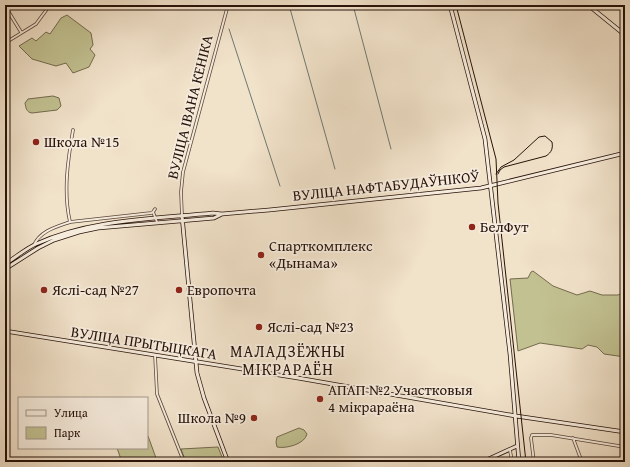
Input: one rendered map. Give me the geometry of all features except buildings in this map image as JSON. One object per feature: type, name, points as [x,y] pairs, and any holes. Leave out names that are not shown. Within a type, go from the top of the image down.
[{"type":"main road","points":[[450,5],[485,139],[489,186],[625,153]]},
{"type":"main road","points":[[588,5],[625,35]]},
{"type":"main road","name":"ВУЛІЦА НАФТАБУДАЎНІКОЎ","points":[[5,264],[34,245],[71,230],[101,223],[215,213],[222,214],[432,194],[489,186],[510,354],[519,462]]},
{"type":"main road","name":"ВУЛІЦА НАФТАБУДАЎНІКОЎ","points":[[5,270],[38,248],[64,237],[98,228],[214,218],[222,214]]},
{"type":"main road","points":[[182,216],[197,373],[204,398],[228,462]]},
{"type":"main road","name":"ВУЛІЦА ПРЫТЫЦКАГА","points":[[5,331],[506,413],[516,416],[625,432]]},
{"type":"main road","points":[[482,462],[517,446]]},
{"type":"street","points":[[5,43],[36,24],[50,5]]},
{"type":"street","name":"ВУЛІЦА ІВАНА КЕНІКА","points":[[182,216],[181,192],[183,172],[228,5]]},
{"type":"street","points":[[5,6],[21,32]]},
{"type":"street","points":[[70,222],[66,192],[73,130]]},
{"type":"street","points":[[34,245],[36,238],[70,222],[154,211],[157,223]]},
{"type":"street","points":[[155,355],[157,394],[184,462]]},
{"type":"street","points":[[534,462],[531,438],[532,435],[551,435],[625,447]]},
{"type":"street","points":[[573,438],[582,462]]},
{"type":"street","points":[[510,450],[512,462]]},
{"type":"green space","points":[[67,15],[91,33],[93,45],[90,49],[95,55],[89,67],[73,73],[66,63],[56,66],[32,59],[19,46],[32,38],[36,41],[46,32],[50,34],[61,18]]},
{"type":"green space","points":[[53,96],[59,98],[61,106],[57,110],[32,113],[27,110],[25,103],[28,99]]},
{"type":"green space","points":[[533,271],[553,286],[577,295],[590,291],[602,295],[618,295],[625,292],[625,357],[604,354],[597,347],[588,345],[582,349],[540,343],[518,351],[510,279],[528,278]]},
{"type":"green space","points":[[299,428],[304,430],[307,434],[303,441],[295,445],[277,447],[277,437]]},
{"type":"green space","points":[[148,436],[156,458],[144,462],[122,462],[117,449],[148,449]]},
{"type":"green space","points":[[218,447],[224,462],[186,462],[181,449]]},
{"type":"waterway","points":[[289,5],[335,169]]},
{"type":"waterway","points":[[353,5],[391,149]]},
{"type":"waterway","points":[[229,29],[280,186]]},
{"type":"tram line","points":[[456,5],[496,159],[498,203],[526,462]]},
{"type":"tram line","points":[[496,174],[501,167],[514,160],[539,137],[545,136],[552,142],[552,150],[546,156],[504,167],[498,174]]},
{"type":"place","name":"Школа №15","points":[[36,142]]},
{"type":"place","name":"БелФут","points":[[472,227]]},
{"type":"place","name":"Спарткомплекс «Дынама»","points":[[261,255]]},
{"type":"place","name":"Яслі-сад №27","points":[[44,290]]},
{"type":"place","name":"Европочта","points":[[179,290]]},
{"type":"place","name":"Яслі-сад №23","points":[[259,327]]},
{"type":"place","name":"АПАП №2 Участковыя 4 мікрараёна","points":[[320,399]]},
{"type":"place","name":"Школа №9","points":[[254,418]]},
{"type":"district","name":"МАЛАДЗЁЖНЫ МІКРАРАЁН","points":[[288,360]]}]
